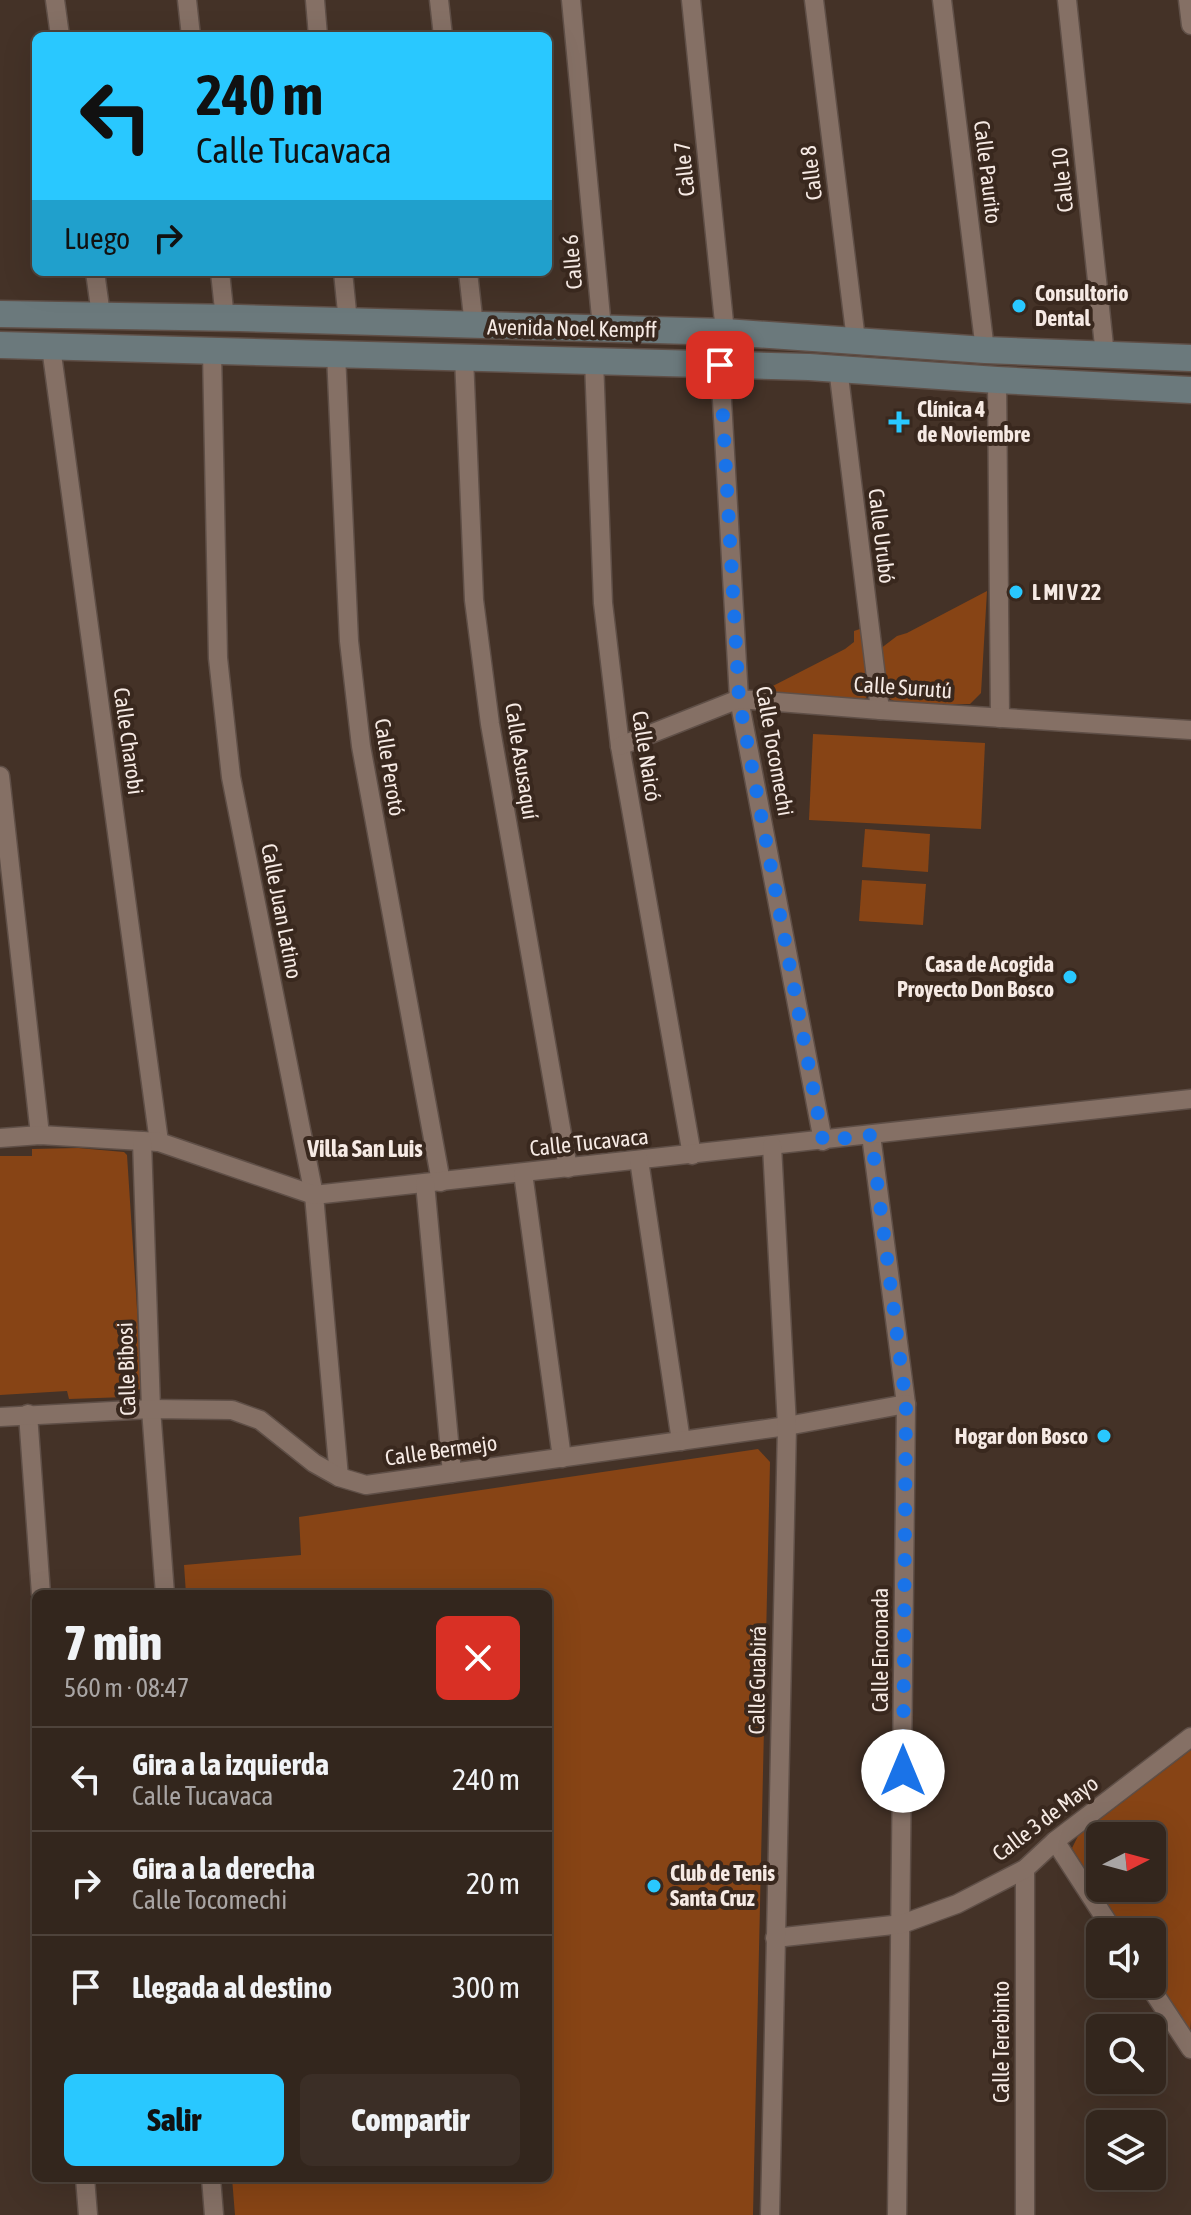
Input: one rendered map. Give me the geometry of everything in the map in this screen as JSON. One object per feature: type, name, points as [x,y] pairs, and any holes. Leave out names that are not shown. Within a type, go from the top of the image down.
[{"type":"main road","name":"Avenida Noel Kempff","points":[[0,314],[725,332],[985,350],[1191,358]]},
{"type":"main road","points":[[232,318],[315,336],[330,344],[336,354],[370,336],[437,334],[464,325]]},
{"type":"main road","points":[[622,360],[656,350],[707,344],[725,332],[746,347],[792,356],[809,367]]},
{"type":"main road","points":[[0,336],[46,346]]},
{"type":"main road","points":[[897,342],[928,355],[966,360],[997,380],[1010,370],[1027,365],[1083,364],[1105,355]]},
{"type":"main road","name":"Avenida Noel Kempff","points":[[0,345],[838,368],[1191,390]]},
{"type":"street","points":[[55,0],[59,32]]},
{"type":"street","points":[[187,0],[191,32]]},
{"type":"street","points":[[315,0],[318,32]]},
{"type":"street","points":[[439,0],[443,32]]},
{"type":"street","name":"Calle 6","points":[[571,0],[602,328]]},
{"type":"street","name":"Calle 7","points":[[691,0],[725,332]]},
{"type":"street","name":"Calle 8","points":[[814,0],[856,340]]},
{"type":"street","name":"Calle Paurito","points":[[942,0],[985,350]]},
{"type":"street","name":"Calle 10","points":[[1067,0],[1105,355]]},
{"type":"street","points":[[1188,0],[1191,25]]},
{"type":"street","points":[[96,276],[101,315]]},
{"type":"street","points":[[221,276],[232,318]]},
{"type":"street","points":[[343,276],[348,322]]},
{"type":"street","points":[[464,325],[468,276]]},
{"type":"street","name":"Calle Charobi","points":[[46,346],[150,1142]]},
{"type":"street","name":"Calle Juan Latino","points":[[212,351],[218,658],[231,777],[314,1195],[339,1477]]},
{"type":"street","name":"Calle Perotó","points":[[336,354],[349,641],[361,746],[433,1183],[452,1473]]},
{"type":"street","name":"Calle Asusaquí","points":[[464,357],[474,600],[490,724],[568,1168]]},
{"type":"street","name":"Calle Naicó","points":[[594,360],[603,603],[620,746],[692,1155]]},
{"type":"street","name":"Calle Tocomechi","points":[[720,365],[739,699],[823,1141]]},
{"type":"street","name":"Calle Urubó","points":[[838,368],[880,710]]},
{"type":"street","points":[[997,380],[1000,718]]},
{"type":"street","name":"Calle Surutú","points":[[620,746],[739,699],[1191,730]]},
{"type":"street","points":[[0,776],[40,1135]]},
{"type":"street","name":"Calle Tucavaca","points":[[0,1138],[40,1135],[150,1142],[314,1195],[1191,1099]]},
{"type":"street","name":"Calle Enconada","points":[[871,1135],[906,1404],[897,2215]]},
{"type":"street","name":"Calle Bibosi","points":[[150,1142],[151,1409],[165,1590]]},
{"type":"street","name":"Calle Guabirá","points":[[770,2215],[787,1426],[772,1146]]},
{"type":"street","points":[[639,1160],[681,1441]]},
{"type":"street","points":[[523,1173],[562,1458]]},
{"type":"street","name":"Calle Bermejo","points":[[0,1417],[151,1409],[232,1410],[260,1420],[314,1463],[339,1477],[366,1485],[787,1426],[906,1404]]},
{"type":"street","points":[[28,1414],[41,1590]]},
{"type":"street","name":"Calle 3 de Mayo","points":[[775,1938],[902,1924],[957,1904],[1025,1869],[1055,1841],[1191,1737]]},
{"type":"street","points":[[1055,1841],[1105,1918]]},
{"type":"street","name":"Calle Terebinto","points":[[1025,1869],[1025,2215]]},
{"type":"street","points":[[1157,1998],[1191,2049]]},
{"type":"street","points":[[85,2182],[88,2215]]},
{"type":"street","points":[[211,2182],[214,2215]]},
{"type":"shaded area","points":[[987,591],[981,693],[970,704],[903,705],[890,699],[884,688],[880,649],[897,636]]},
{"type":"shaded area","points":[[863,628],[869,692],[866,698],[853,703],[771,699],[754,690],[759,686],[765,690],[845,649],[854,642],[854,631]]},
{"type":"shaded area","points":[[813,734],[985,743],[981,829],[809,820]]},
{"type":"shaded area","points":[[865,829],[930,834],[928,872],[862,867]]},
{"type":"shaded area","points":[[862,880],[926,884],[923,925],[859,921]]},
{"type":"shaded area","points":[[78,1148],[124,1152],[127,1155],[142,1386],[135,1395],[126,1397],[69,1399],[67,1391],[0,1395],[0,1156],[32,1156],[32,1149]]},
{"type":"shaded area","name":"Club de Tenis Santa Cruz","points":[[758,1449],[770,1462],[753,2215],[235,2215],[232,2182],[552,2182],[552,1590],[186,1590],[184,1565],[301,1555],[299,1517]]},
{"type":"shaded area","points":[[1191,1750],[1190,2036],[1166,1998],[1166,1918],[1115,1918],[1105,1902],[1166,1902],[1166,1822],[1096,1822]]},
{"type":"shaded area","points":[[1086,1830],[1086,1871],[1072,1848],[1078,1836]]},
{"type":"place","name":"Consultorio Dental","points":[[1019,306]]},
{"type":"place","name":"Clínica 4 de Noviembre","points":[[899,422]]},
{"type":"place","name":"L MI V 22","points":[[1016,592]]},
{"type":"place","name":"Casa de Acogida Proyecto Don Bosco","points":[[1070,977]]},
{"type":"place","name":"Hogar don Bosco","points":[[1104,1436]]},
{"type":"place","name":"Club de Tenis Santa Cruz","points":[[654,1886]]},
{"type":"district","name":"Villa San Luis","points":[[365,1149]]},
{"type":"route","points":[[720,365],[739,699],[823,1141],[871,1135],[906,1404],[903,1771]]}]
